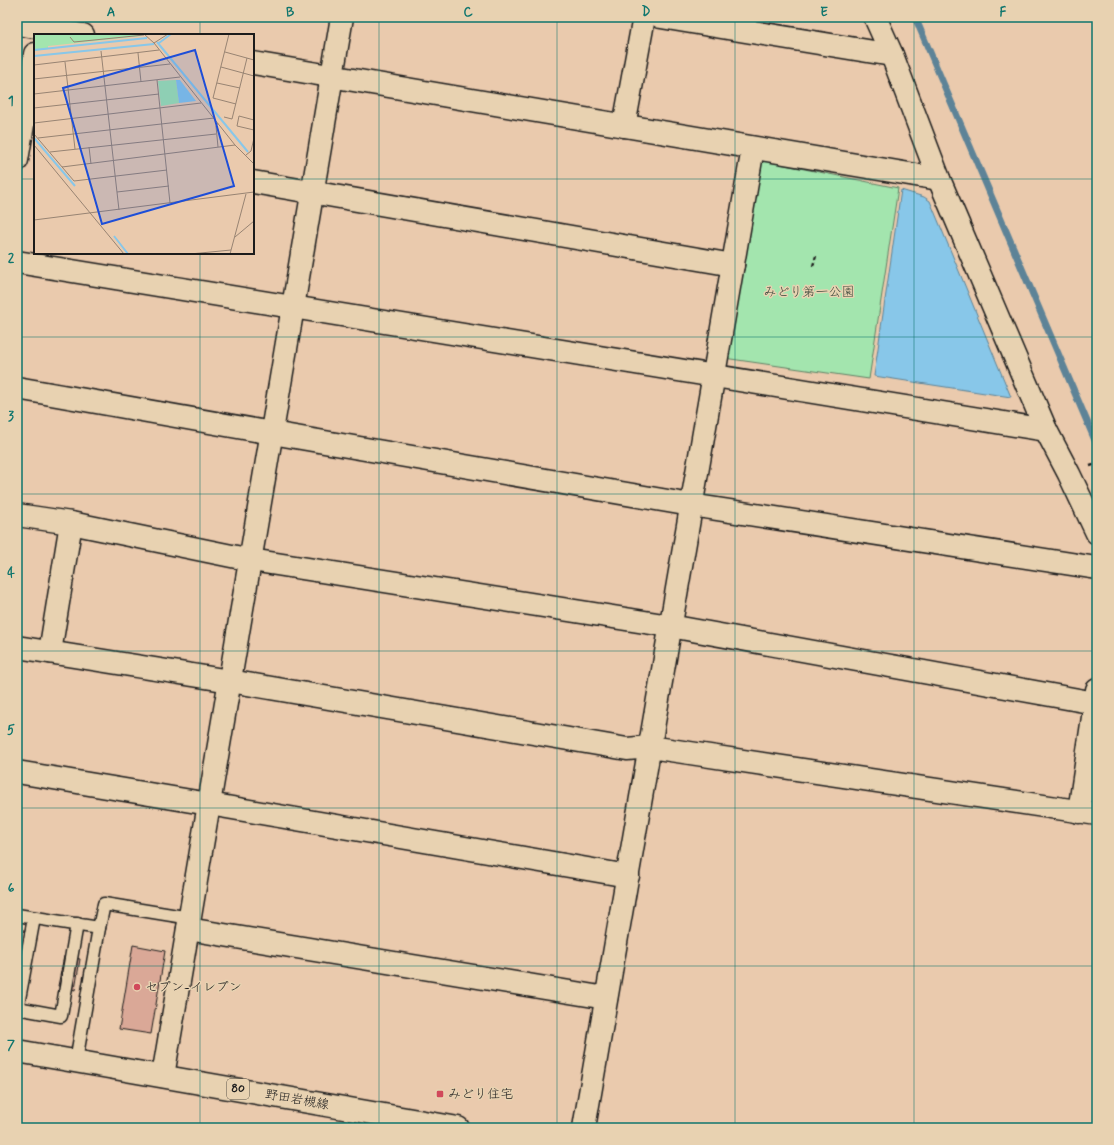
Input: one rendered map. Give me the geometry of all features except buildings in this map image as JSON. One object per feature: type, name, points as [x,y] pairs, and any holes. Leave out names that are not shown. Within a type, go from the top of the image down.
[{"type":"street","points":[[163,1076],[342,17]]},
{"type":"street","points":[[624,126],[644,17]]},
{"type":"street","points":[[661,17],[892,56]]},
{"type":"street","points":[[875,17],[892,56],[939,179],[1046,430],[1070,474],[1097,533]]},
{"type":"street","points":[[17,24],[78,34]]},
{"type":"street","points":[[22,147],[34,61]]},
{"type":"street","points":[[254,63],[939,179]]},
{"type":"street","points":[[584,1128],[753,148]]},
{"type":"street","points":[[254,182],[733,265]]},
{"type":"street","points":[[17,262],[1046,430]]},
{"type":"street","points":[[17,388],[272,434],[692,505],[1097,568]]},
{"type":"street","points":[[17,515],[71,523],[251,560],[670,626],[1096,696],[1088,813],[650,747],[627,749],[230,681],[17,647]]},
{"type":"street","points":[[50,652],[71,523]]},
{"type":"street","points":[[17,772],[628,876]]},
{"type":"street","points":[[189,923],[606,998]]},
{"type":"street","name":"野田岩槻線","points":[[17,1051],[458,1128]]},
{"type":"lane","points":[[76,1061],[96,978],[99,928],[104,904],[189,923]]},
{"type":"lane","points":[[17,915],[99,928]]},
{"type":"lane","points":[[34,918],[17,1009],[61,1016],[77,924]]},
{"type":"path","points":[[813,266],[816,256]]},
{"type":"green space","name":"みどり第一公園","points":[[760,160],[898,188],[869,379],[724,358]]},
{"type":"water","points":[[901,190],[924,197],[930,201],[1011,397],[874,376]]},
{"type":"waterway","points":[[915,17],[1097,445]]},
{"type":"place","name":"セブン-イレブン","points":[[137,987]]},
{"type":"place","name":"みどり住宅","points":[[440,1094]]}]
